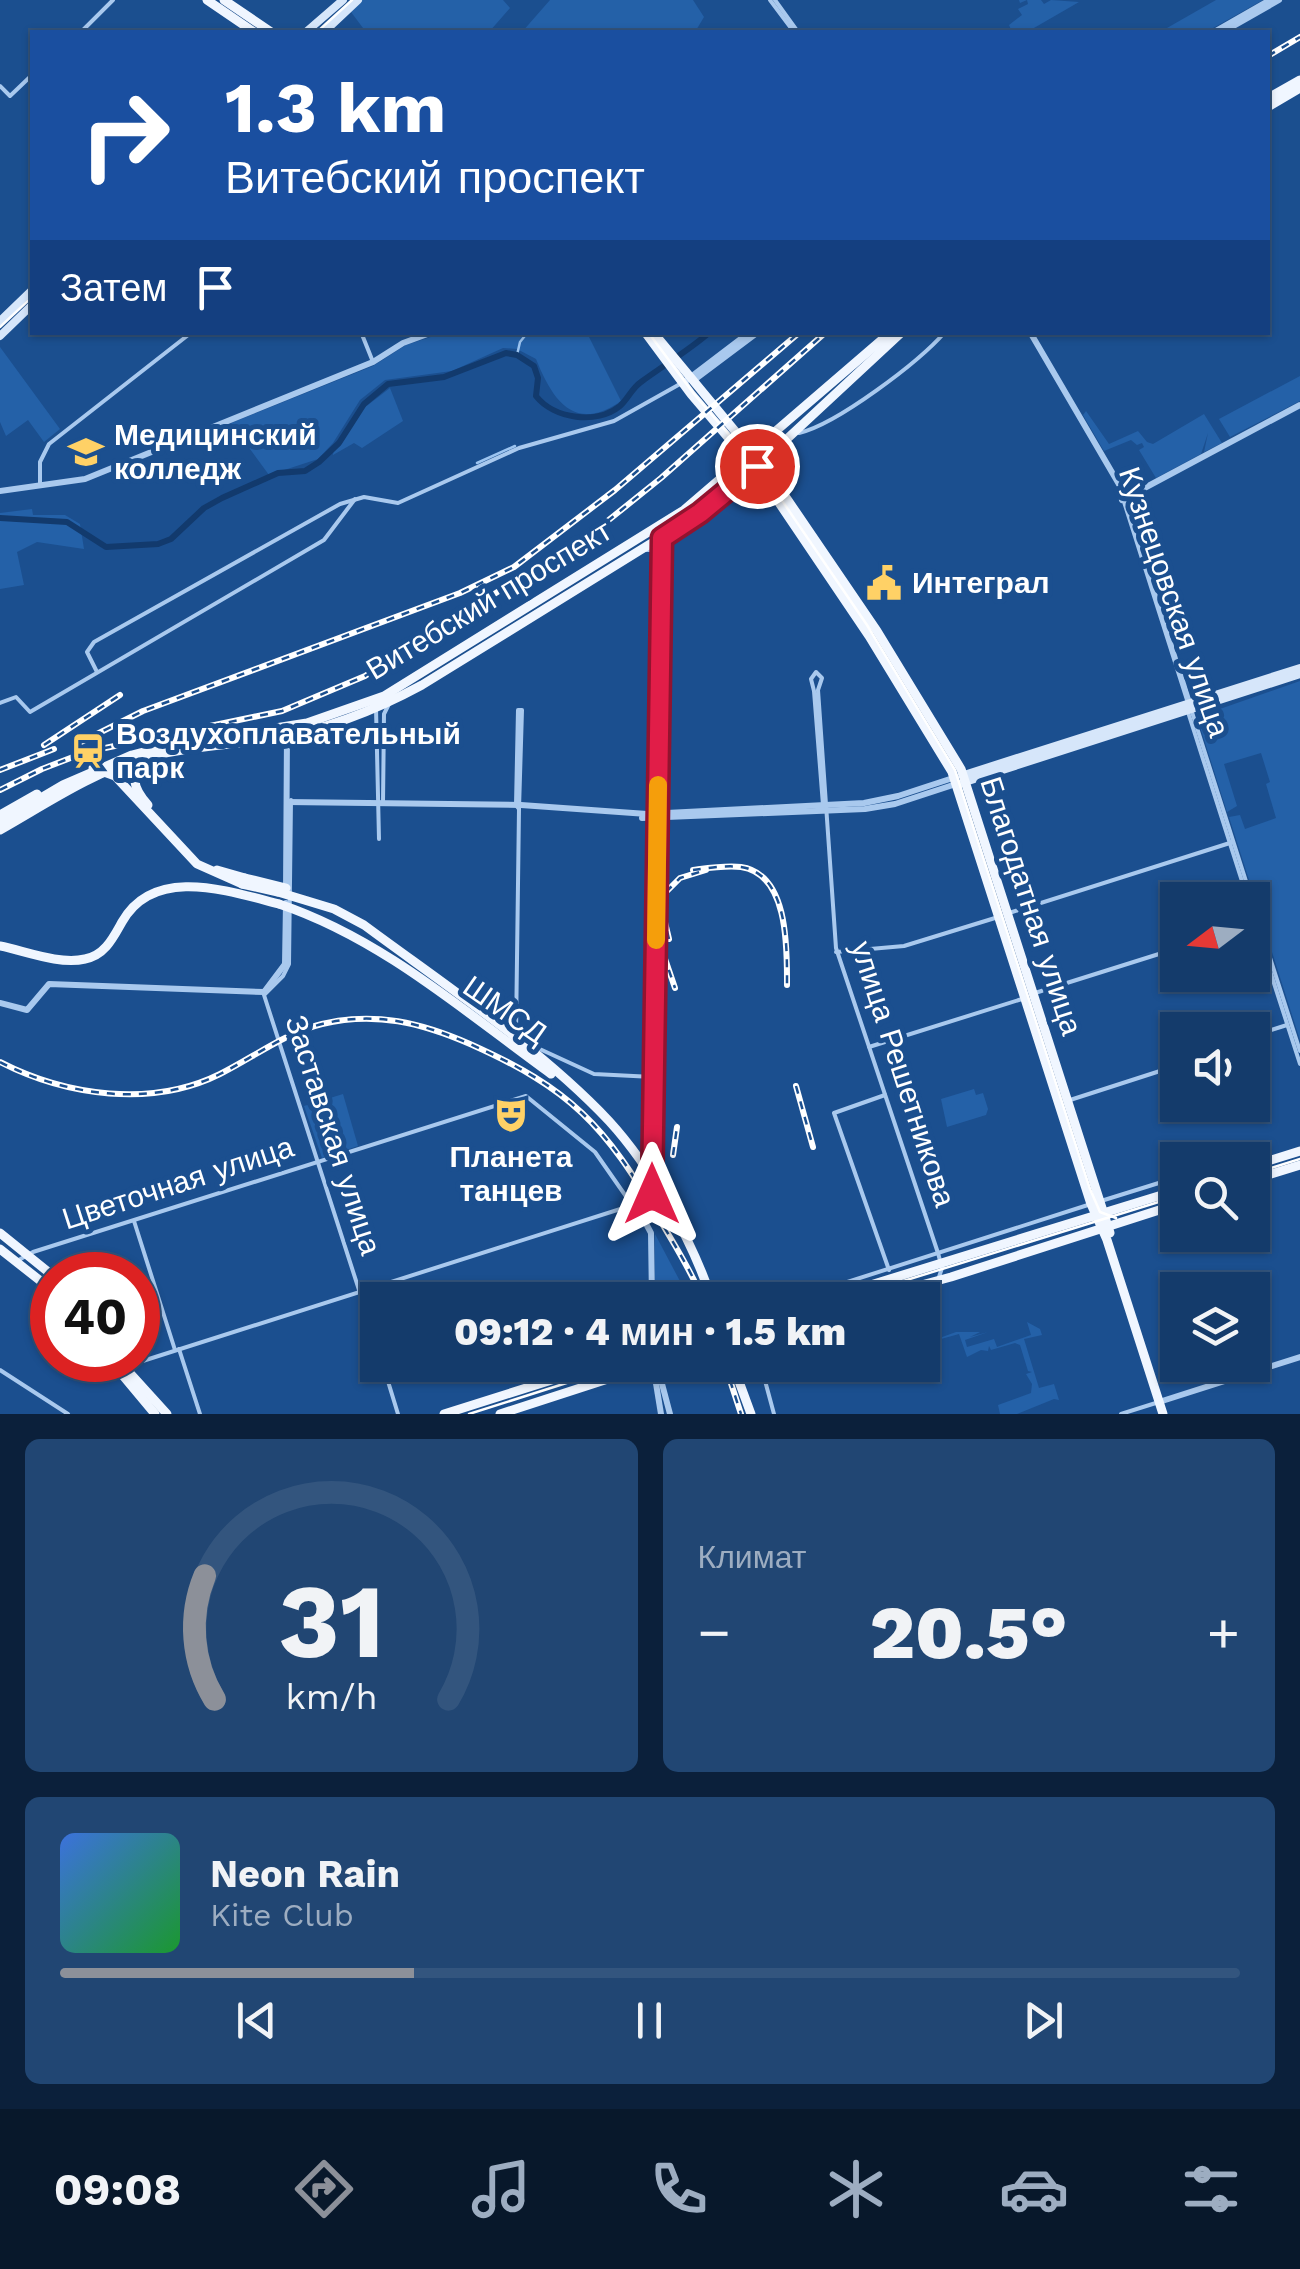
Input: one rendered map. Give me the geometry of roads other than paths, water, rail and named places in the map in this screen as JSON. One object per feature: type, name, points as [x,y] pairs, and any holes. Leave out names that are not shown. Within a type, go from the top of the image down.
[{"type":"main road","points":[[207,0],[224,4],[250,26]]},
{"type":"main road","points":[[308,30],[343,0]]},
{"type":"main road","points":[[326,30],[358,0]]},
{"type":"main road","points":[[1270,97],[1300,80]]},
{"type":"main road","points":[[1270,106],[1300,88]]},
{"type":"main road","points":[[0,321],[30,292]]},
{"type":"main road","points":[[0,336],[30,307]]},
{"type":"main road","points":[[648,335],[667,356]]},
{"type":"main road","points":[[655,335],[667,356]]},
{"type":"main road","name":"Витебский проспект","points":[[387,699],[525,609],[702,504],[758,465],[888,335]]},
{"type":"main road","name":"Витебский проспект","points":[[0,830],[109,770],[174,752],[289,732],[370,708],[517,628],[662,538],[766,441],[898,335]]},
{"type":"main road","name":"Благодатная улица","points":[[667,356],[758,465],[877,631],[961,780],[1166,1414]]},
{"type":"main road","points":[[729,475],[735,457],[735,438],[766,441]]},
{"type":"main road","points":[[593,567],[594,574],[600,577]]},
{"type":"main road","points":[[525,609],[526,616],[532,619]]},
{"type":"main road","points":[[511,618],[517,628]]},
{"type":"main road","points":[[961,780],[1300,671]]},
{"type":"main road","name":"Витебский проспект","points":[[0,818],[85,774],[132,755],[188,741],[289,732]]},
{"type":"main road","points":[[174,752],[140,766],[134,777],[136,790],[200,860],[243,880]]},
{"type":"main road","points":[[0,818],[84,769],[99,768],[109,772],[198,864],[243,880]]},
{"type":"main road","name":"ШМСД","points":[[243,880],[334,909],[364,925],[542,1058],[610,1122],[634,1152],[679,1225],[703,1282]]},
{"type":"main road","name":"ШМСД","points":[[0,946],[73,960],[92,957],[107,946],[142,896],[174,887],[238,894],[295,910],[339,928],[394,960],[562,1081],[609,1124],[644,1170],[688,1245],[703,1282]]},
{"type":"main road","name":"Благодатная улица","points":[[1051,1064],[1067,1100],[1097,1208]]},
{"type":"main road","points":[[1270,1161],[1300,1151]]},
{"type":"main road","points":[[1270,1174],[1300,1164]]},
{"type":"main road","points":[[866,1282],[1097,1208],[1160,1194]]},
{"type":"main road","points":[[931,1282],[1160,1210]]},
{"type":"main road","points":[[0,1233],[30,1257]]},
{"type":"main road","points":[[0,1249],[30,1272]]},
{"type":"main road","points":[[132,1382],[155,1414]]},
{"type":"main road","points":[[137,1382],[168,1414]]},
{"type":"main road","points":[[444,1414],[545,1382]]},
{"type":"main road","points":[[502,1414],[599,1382]]},
{"type":"main road","points":[[738,1382],[750,1414]]},
{"type":"street","points":[[82,30],[113,0]]},
{"type":"street","points":[[772,0],[794,30]]},
{"type":"street","points":[[1218,30],[1276,0]]},
{"type":"street","points":[[1226,30],[1276,0]]},
{"type":"street","points":[[0,86],[10,96],[30,77]]},
{"type":"street","points":[[40,485],[40,462],[48,445],[188,335]]},
{"type":"street","points":[[362,335],[374,362]]},
{"type":"street","points":[[0,490],[90,477],[374,362],[403,343],[425,335]]},
{"type":"street","points":[[688,381],[746,335]]},
{"type":"street","points":[[97,672],[87,652],[94,642],[355,498],[403,501],[519,448],[614,421],[688,381],[754,335]]},
{"type":"street","name":"Витебский проспект","points":[[790,435],[816,427],[886,383],[923,356],[942,335]]},
{"type":"street","name":"Кузнецовская улица","points":[[1028,335],[1124,500],[1245,882]]},
{"type":"street","points":[[1124,500],[1300,407]]},
{"type":"street","points":[[0,704],[16,697],[30,712],[328,538],[355,498]]},
{"type":"street","points":[[160,1354],[634,1205],[652,1194],[662,538]]},
{"type":"street","points":[[644,549],[656,554],[656,814]]},
{"type":"street","name":"улица Решетникова","points":[[825,808],[810,679],[816,672],[822,678],[818,690],[836,952],[940,1258]]},
{"type":"street","points":[[379,839],[387,699]]},
{"type":"street","points":[[370,708],[380,803]]},
{"type":"street","points":[[519,806],[518,710],[522,710],[516,1035],[594,1074],[653,1076]]},
{"type":"street","name":"Заставская улица","points":[[289,732],[285,961],[264,992],[360,1294]]},
{"type":"street","points":[[290,802],[519,806],[656,814],[858,807],[961,780]]},
{"type":"street","points":[[836,952],[904,946],[1232,843]]},
{"type":"street","points":[[869,1047],[1160,954]]},
{"type":"street","name":"Кузнецовская улица","points":[[1270,968],[1300,1064]]},
{"type":"street","points":[[0,1003],[27,1010],[48,984],[264,992]]},
{"type":"street","points":[[1270,1030],[1289,1024]]},
{"type":"street","name":"Кузнецовская улица","points":[[1289,1024],[1300,1051]]},
{"type":"street","points":[[1067,1100],[1160,1072]]},
{"type":"street","name":"Цветочная улица","points":[[17,1261],[27,1254],[526,1096],[595,1152],[634,1205]]},
{"type":"street","points":[[885,1096],[834,1112],[890,1274]]},
{"type":"street","points":[[1097,1208],[1160,1184]]},
{"type":"street","points":[[634,1205],[652,1233],[652,1282]]},
{"type":"street","points":[[134,1220],[200,1414]]},
{"type":"street","points":[[931,1282],[940,1275],[940,1258]]},
{"type":"street","points":[[1121,1414],[1300,1357]]},
{"type":"street","points":[[0,1370],[68,1414]]},
{"type":"street","points":[[388,1382],[398,1414]]},
{"type":"street","points":[[657,1382],[661,1414]]},
{"type":"street","points":[[660,1382],[670,1414]]},
{"type":"street","points":[[766,1382],[774,1414]]},
{"type":"waterway","points":[[517,355],[526,335]]},
{"type":"waterway","points":[[0,518],[67,522],[106,547],[158,544],[171,539],[204,508],[222,498],[278,473],[305,471],[319,462],[339,443],[364,404],[388,384],[444,377],[506,353],[534,366],[538,378],[536,396],[544,404],[576,417],[600,416],[620,406],[638,384],[706,335]]},
{"type":"waterway","points":[[477,463],[515,446]]},
{"type":"tram line","points":[[319,30],[352,0]]},
{"type":"tram line","points":[[0,327],[30,299]]},
{"type":"tram line","points":[[650,335],[694,394],[768,480],[867,625],[955,770],[1090,1189],[1100,1212],[1116,1218]]},
{"type":"tram line","points":[[1270,1168],[1300,1159]]},
{"type":"tram line","points":[[900,1282],[1160,1202]]},
{"type":"tram line","points":[[469,1414],[570,1382]]},
{"type":"railway","points":[[1270,55],[1300,37]]},
{"type":"railway","points":[[75,745],[143,711],[460,593],[514,567],[615,490],[796,335]]},
{"type":"railway","points":[[0,790],[86,752],[282,711],[365,676],[600,527],[823,335]]},
{"type":"railway","points":[[44,745],[120,695]]},
{"type":"railway","points":[[0,770],[54,749]]},
{"type":"railway","points":[[693,870],[741,867],[768,883],[782,915],[787,985]]},
{"type":"railway","points":[[669,939],[663,914],[665,893],[680,878],[706,870]]},
{"type":"railway","points":[[662,923],[662,950],[675,988]]},
{"type":"railway","points":[[0,1062],[81,1090],[138,1094],[194,1085],[295,1033],[322,1024],[379,1019],[434,1030],[535,1077],[582,1113],[640,1187],[695,1282]]},
{"type":"railway","points":[[796,1086],[813,1147]]},
{"type":"railway","points":[[673,1155],[677,1127]]},
{"type":"railway","points":[[731,1382],[741,1414]]},
{"type":"place","name":"Медицинский колледж","points":[[86,452]]},
{"type":"place","name":"Интеграл","points":[[884,583]]},
{"type":"place","name":"Воздухоплавательный парк","points":[[88,751]]},
{"type":"place","name":"Планета танцев","points":[[511,1115]]}]
